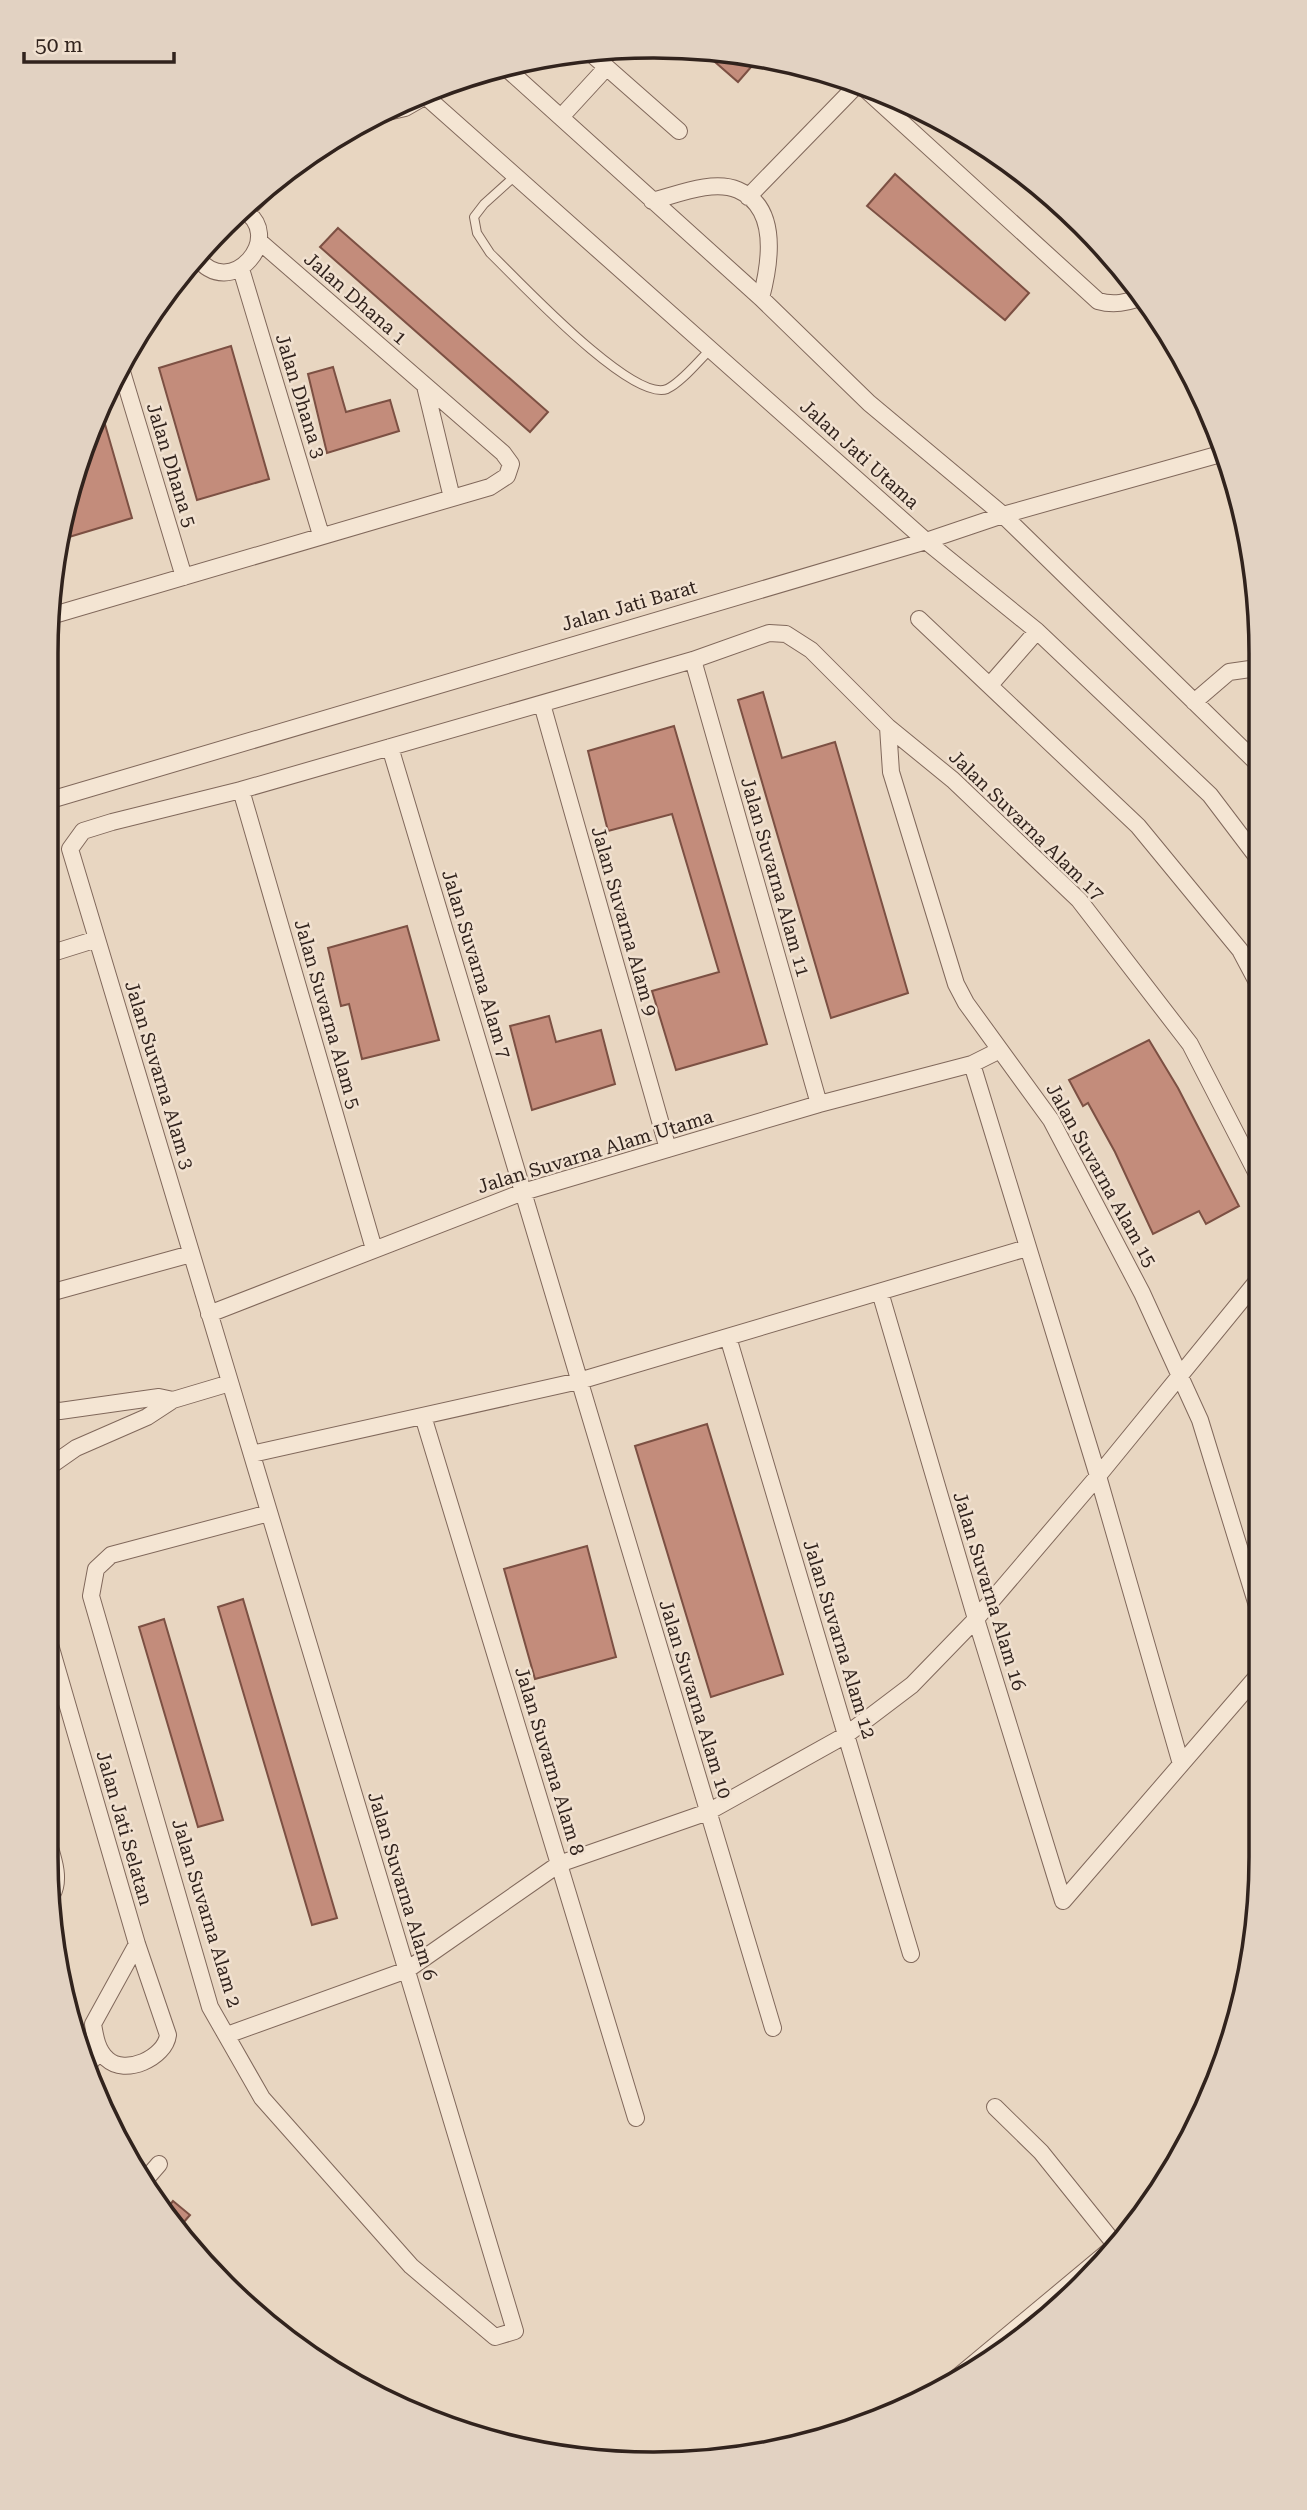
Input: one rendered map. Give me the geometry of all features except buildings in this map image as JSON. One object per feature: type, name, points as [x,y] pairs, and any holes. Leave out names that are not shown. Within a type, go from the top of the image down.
[{"type":"street","points":[[598,61],[679,131]]},
{"type":"street","points":[[561,117],[606,68]]},
{"type":"street","points":[[513,75],[761,298],[869,403],[1003,515],[1249,755]]},
{"type":"street","points":[[748,197],[853,92]]},
{"type":"street","name":"Jalan Jati Utama","points":[[432,101],[926,541],[1037,631],[1210,795],[1249,846]]},
{"type":"street","points":[[901,112],[1098,301],[1110,305],[1133,301]]},
{"type":"street","points":[[652,201],[704,188],[738,190],[748,197],[764,218],[769,235],[768,271],[761,298]]},
{"type":"street","points":[[202,265],[222,273],[241,269],[254,257],[259,241],[257,225],[249,216]]},
{"type":"street","name":"Jalan Dhana 1","points":[[259,241],[510,464],[507,476],[490,487],[452,498]]},
{"type":"street","name":"Jalan Dhana 3","points":[[241,269],[321,536]]},
{"type":"street","name":"Jalan Dhana 5","points":[[125,380],[184,577]]},
{"type":"street","points":[[60,610],[184,577],[452,498],[425,386]]},
{"type":"street","name":"Jalan Jati Barat","points":[[58,798],[926,541],[1003,515],[1215,455]]},
{"type":"street","points":[[919,619],[1138,826],[1240,950],[1249,966]]},
{"type":"street","points":[[990,685],[1037,631]]},
{"type":"street","name":"Jalan Suvarna Alam 17","points":[[69,849],[83,831],[241,790],[542,704],[693,660],[769,633],[786,634],[811,650],[888,727],[953,780],[1079,900],[1190,1044],[1249,1159]]},
{"type":"street","name":"Jalan Suvarna Alam 11","points":[[693,660],[820,1104]]},
{"type":"street","points":[[1194,702],[1229,672],[1249,669]]},
{"type":"street","name":"Jalan Suvarna Alam 9","points":[[542,704],[668,1149]]},
{"type":"street","name":"Jalan Suvarna Alam 15","points":[[888,727],[891,772],[956,984],[1051,1120],[1142,1293],[1200,1420],[1249,1579]]},
{"type":"street","name":"Jalan Suvarna Alam 7","points":[[390,747],[579,1381]]},
{"type":"street","name":"Jalan Suvarna Alam 5","points":[[241,790],[374,1249]]},
{"type":"street","name":"Jalan Suvarna Alam 3","points":[[69,849],[230,1383]]},
{"type":"street","points":[[58,951],[97,939]]},
{"type":"street","name":"Jalan Suvarna Alam Utama","points":[[209,1314],[523,1192],[820,1104],[972,1065],[1000,1050]]},
{"type":"street","points":[[972,1065],[1098,1476],[1181,1764]]},
{"type":"street","points":[[252,1454],[579,1381],[1027,1248]]},
{"type":"street","points":[[58,1291],[191,1254]]},
{"type":"street","points":[[227,2035],[407,1970],[559,1864],[708,1812],[846,1735],[912,1685],[976,1619],[1098,1476],[1179,1373],[1249,1291]]},
{"type":"street","name":"Jalan Suvarna Alam 16","points":[[880,1292],[1063,1902],[1181,1764]]},
{"type":"street","name":"Jalan Suvarna Alam 12","points":[[728,1337],[911,1954]]},
{"type":"street","name":"Jalan Suvarna Alam 10","points":[[579,1381],[772,2028]]},
{"type":"street","points":[[58,1461],[76,1448],[147,1417],[173,1400],[230,1383]]},
{"type":"street","name":"Jalan Suvarna Alam 6","points":[[230,1383],[515,2331]]},
{"type":"street","points":[[58,1410],[159,1397],[173,1400]]},
{"type":"street","name":"Jalan Suvarna Alam 8","points":[[423,1416],[636,2118]]},
{"type":"street","name":"Jalan Suvarna Alam 2","points":[[269,1513],[111,1555],[96,1569],[91,1596],[210,2007],[262,2098],[411,2266],[495,2337],[515,2331]]},
{"type":"street","name":"Jalan Jati Selatan","points":[[58,1672],[137,1944],[168,2035],[167,2044],[154,2057],[122,2066],[108,2061],[100,2051]]},
{"type":"street","points":[[1181,1764],[1249,1685]]},
{"type":"street","points":[[93,2059],[100,2051],[93,2024],[137,1944]]},
{"type":"street","points":[[995,2107],[1041,2152],[1110,2238]]},
{"type":"street","points":[[150,2174],[159,2164]]},
{"type":"lane","points":[[515,176],[484,204],[474,217],[477,233],[490,253],[614,370],[651,391],[668,388],[711,349]]}]
